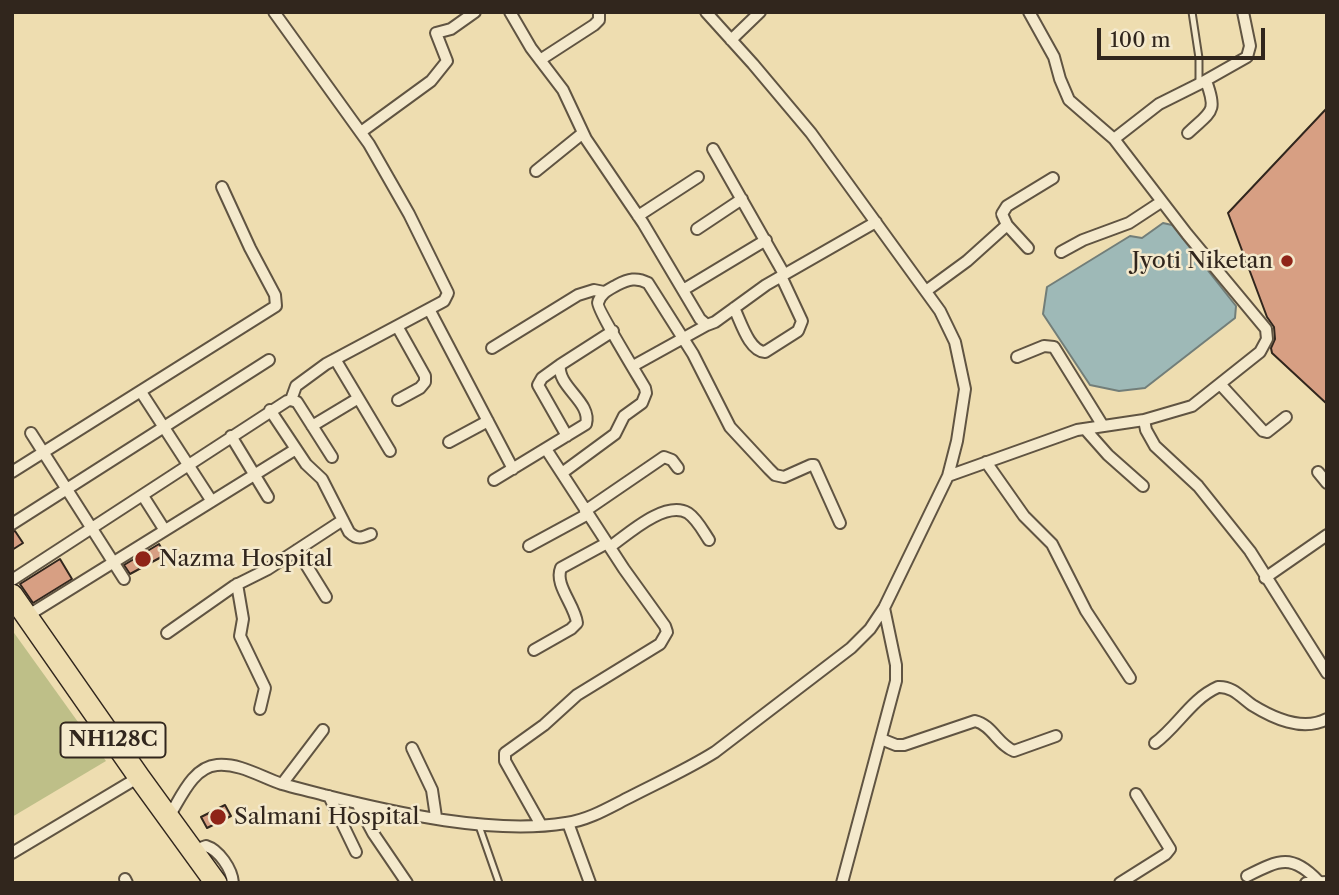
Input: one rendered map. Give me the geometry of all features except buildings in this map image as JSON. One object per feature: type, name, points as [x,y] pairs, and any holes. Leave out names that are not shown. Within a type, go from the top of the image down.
[{"type":"highway","name":"NH128C","points":[[12,595],[216,883]]},
{"type":"street","points":[[274,12],[361,132],[409,214],[446,288],[447,298],[301,380],[293,390],[291,400]]},
{"type":"street","points":[[361,132],[431,81],[447,61],[436,33],[451,29],[475,12]]},
{"type":"street","points":[[510,12],[540,60],[563,90],[583,133],[707,325]]},
{"type":"street","points":[[540,60],[594,25],[599,20],[599,12]]},
{"type":"street","points":[[169,818],[197,774],[214,765],[240,768],[282,784],[357,803],[436,817],[478,823],[568,823],[596,814],[715,752],[851,648],[870,629],[884,608],[948,476],[965,389],[955,342],[940,311],[811,133],[706,12]]},
{"type":"street","points":[[731,40],[760,12]]},
{"type":"street","points":[[948,476],[1085,429],[1144,420],[1192,406],[1260,352],[1268,339],[1266,329],[1161,202],[1114,139],[1069,100],[1054,57],[1030,12]]},
{"type":"street","points":[[1114,139],[1159,104],[1248,57],[1250,46],[1243,12]]},
{"type":"street","points":[[1188,133],[1213,107],[1213,101],[1203,83]]},
{"type":"street","points":[[536,171],[583,133]]},
{"type":"street","points":[[713,149],[766,240],[802,320],[801,328],[765,352],[757,351],[734,308]]},
{"type":"street","points":[[638,216],[698,177]]},
{"type":"street","points":[[1028,248],[1002,218],[1007,206],[1053,178]]},
{"type":"street","points":[[12,472],[275,307],[277,303],[222,187]]},
{"type":"street","points":[[696,229],[741,199]]},
{"type":"street","points":[[1061,252],[1083,240],[1129,223],[1161,202]]},
{"type":"street","points":[[633,366],[707,325],[783,275],[876,222]]},
{"type":"street","points":[[926,291],[967,261],[1007,225]]},
{"type":"street","points":[[683,290],[766,240]]},
{"type":"street","points":[[562,473],[615,434],[624,416],[642,403],[645,388],[598,304],[604,292],[624,281],[641,279],[655,293],[684,338],[720,411],[740,439],[779,476],[784,477],[811,465],[817,468],[840,523]]},
{"type":"street","points":[[492,348],[578,295],[594,290],[604,292]]},
{"type":"street","points":[[429,309],[513,469]]},
{"type":"street","points":[[397,326],[425,376],[425,382],[420,388],[398,400]]},
{"type":"street","points":[[568,436],[538,385],[542,378],[560,365],[613,331]]},
{"type":"street","points":[[1017,357],[1044,346],[1054,347],[1103,426]]},
{"type":"street","points":[[335,359],[390,452]]},
{"type":"street","points":[[12,524],[269,360]]},
{"type":"street","points":[[494,480],[586,424],[587,414],[560,374],[560,365]]},
{"type":"street","points":[[1220,384],[1258,429],[1267,432],[1286,418]]},
{"type":"street","points":[[141,392],[211,500]]},
{"type":"street","points":[[313,426],[358,399]]},
{"type":"street","points":[[12,580],[231,436],[291,400],[297,402],[332,457]]},
{"type":"street","points":[[270,411],[306,464],[322,479],[349,532],[356,538],[371,534]]},
{"type":"street","points":[[1144,420],[1155,446],[1198,486],[1250,551],[1327,673]]},
{"type":"street","points":[[449,442],[488,421]]},
{"type":"street","points":[[1085,429],[1108,455],[1143,486]]},
{"type":"street","points":[[31,433],[124,579]]},
{"type":"street","points":[[231,436],[268,497]]},
{"type":"street","points":[[27,616],[296,449]]},
{"type":"street","points":[[541,825],[505,761],[505,753],[544,725],[577,695],[666,638],[665,626],[608,545],[546,449]]},
{"type":"street","points":[[529,546],[587,512],[664,457],[672,460],[678,468]]},
{"type":"street","points":[[986,463],[1024,516],[1052,544],[1086,611],[1130,678]]},
{"type":"street","points":[[1318,471],[1327,483]]},
{"type":"street","points":[[143,496],[164,529]]},
{"type":"street","points":[[534,650],[577,623],[559,578],[561,568],[670,510],[680,510],[693,517],[709,540]]},
{"type":"street","points":[[167,633],[237,584],[268,569],[343,520]]},
{"type":"street","points":[[1265,578],[1327,535]]},
{"type":"street","points":[[297,550],[326,597]]},
{"type":"street","points":[[237,584],[243,620],[240,636],[265,688],[260,709]]},
{"type":"street","points":[[842,883],[896,681],[884,608]]},
{"type":"street","points":[[1155,743],[1167,734],[1182,713],[1218,687],[1230,688],[1271,716],[1293,723],[1310,724],[1327,719]]},
{"type":"street","points":[[881,739],[904,745],[975,722],[981,723],[1007,748],[1014,751],[1056,736]]},
{"type":"street","points":[[282,784],[323,730]]},
{"type":"street","points":[[412,748],[432,790],[436,817]]},
{"type":"street","points":[[12,853],[139,777]]},
{"type":"street","points":[[1120,883],[1170,849],[1136,794]]},
{"type":"street","points":[[329,796],[356,852]]},
{"type":"street","points":[[357,803],[373,833],[407,883]]},
{"type":"street","points":[[568,823],[590,883]]},
{"type":"street","points":[[192,851],[206,846],[213,849],[229,869],[233,883]]},
{"type":"street","points":[[1247,876],[1271,864],[1289,861],[1307,869],[1319,882]]},
{"type":"street","points":[[1306,883],[1327,882]]},
{"type":"lane","points":[[1192,12],[1203,83]]},
{"type":"lane","points":[[1316,657],[1327,650]]},
{"type":"lane","points":[[478,823],[499,883]]},
{"type":"green space","points":[[12,630],[106,761],[12,817]]},
{"type":"water","points":[[1163,223],[1172,225],[1236,306],[1235,318],[1145,388],[1119,391],[1090,385],[1043,314],[1047,287],[1130,236],[1142,238]]},
{"type":"place","name":"Jyoti Niketan","points":[[1287,261]]},
{"type":"place","name":"Nazma Hospital","points":[[143,559]]},
{"type":"place","name":"Salmani Hospital","points":[[218,817]]}]
